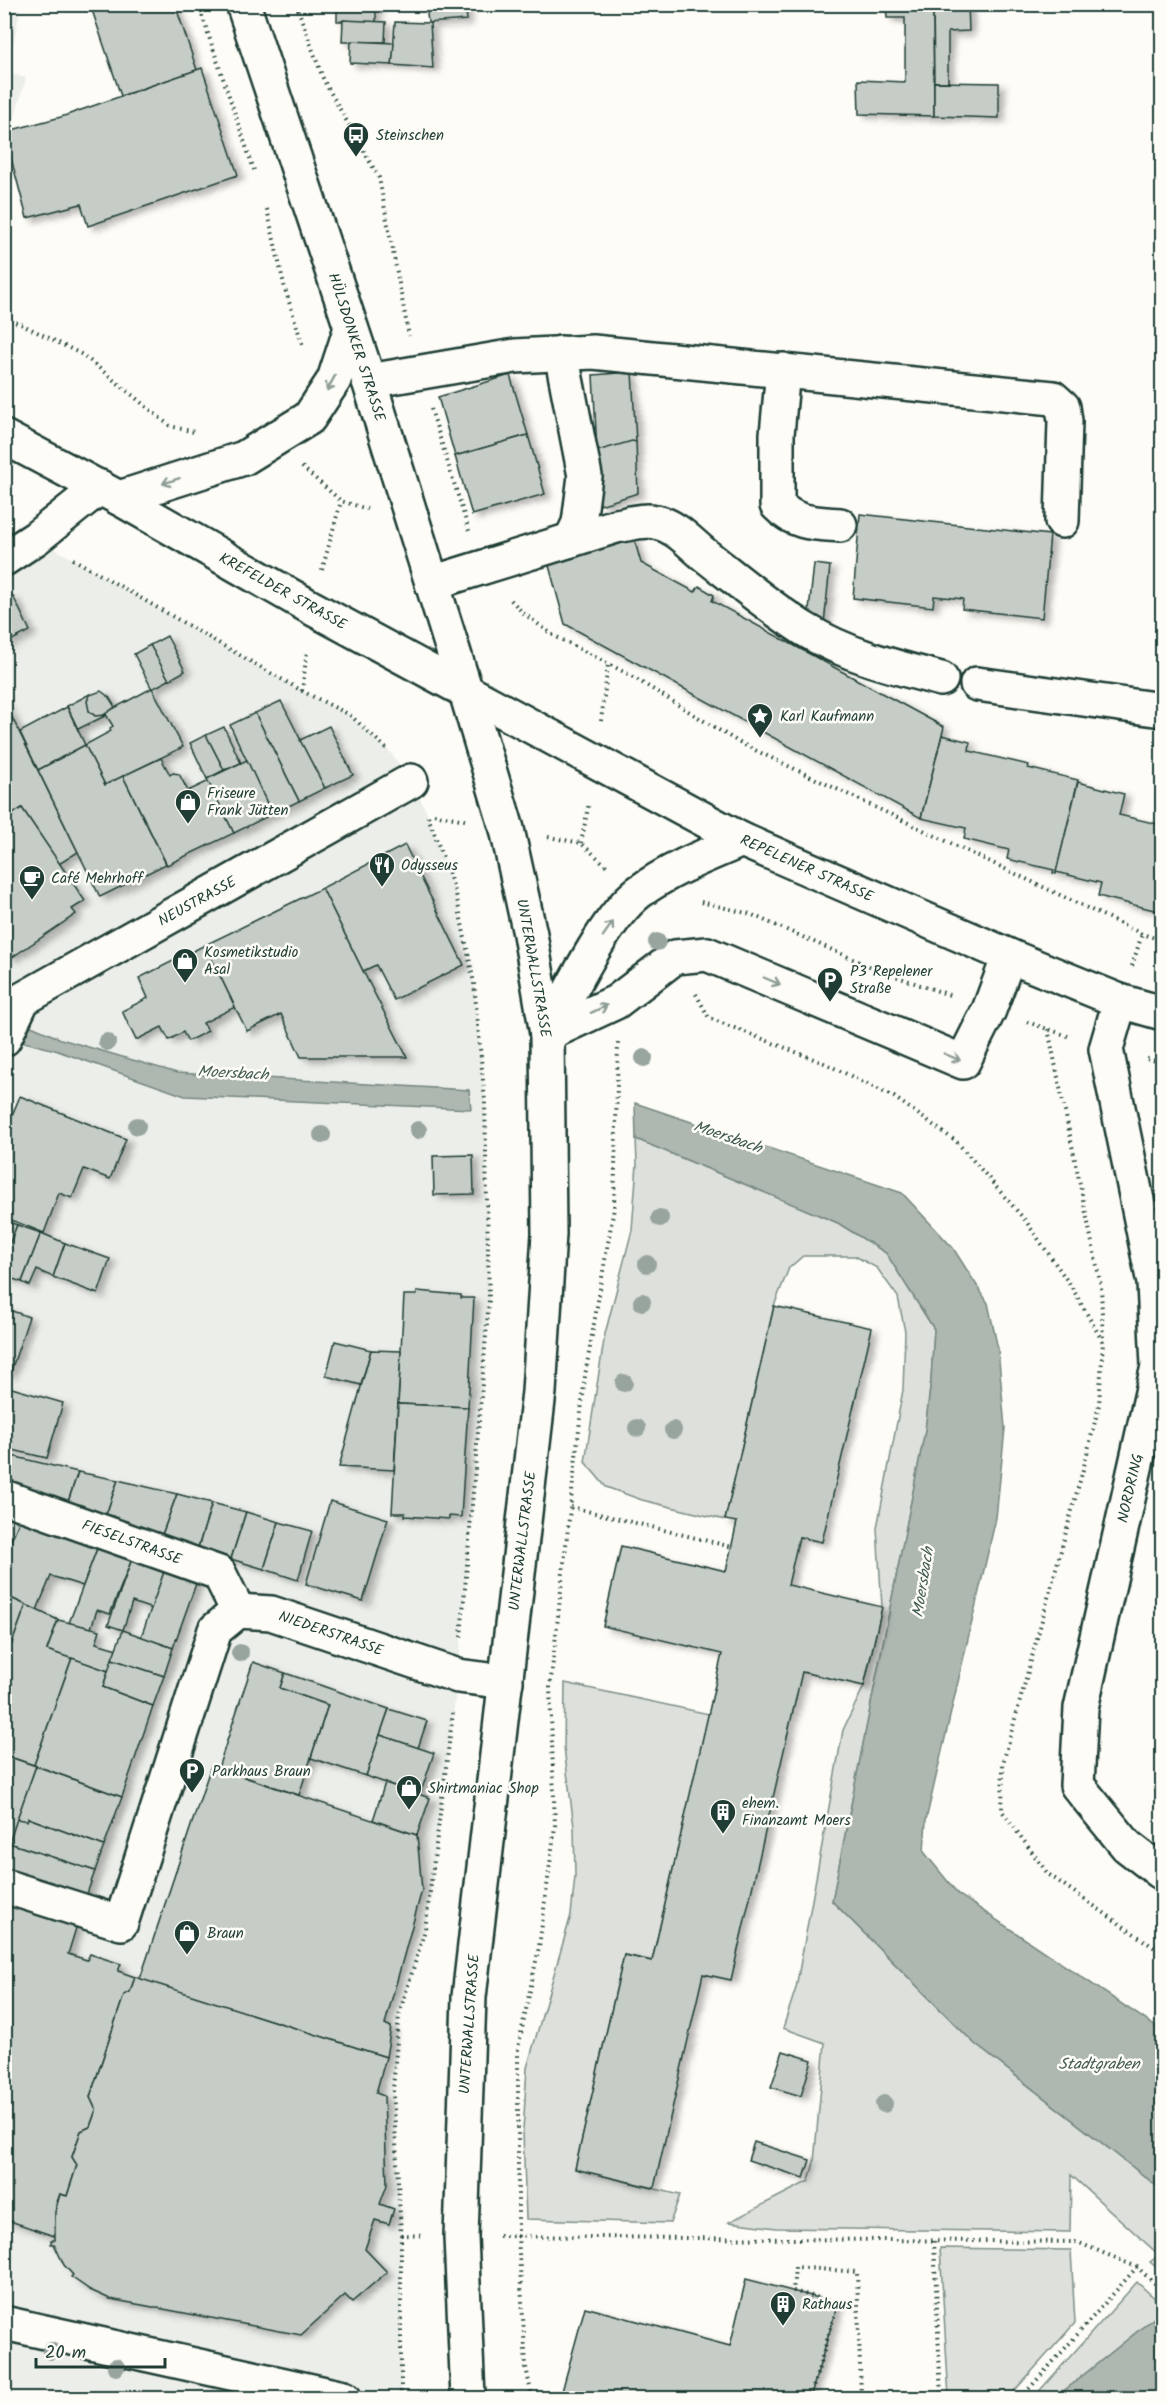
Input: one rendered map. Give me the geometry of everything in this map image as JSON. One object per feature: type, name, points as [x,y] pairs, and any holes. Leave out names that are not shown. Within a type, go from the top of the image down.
[{"type":"main road","name":"HÜLSDONKER STRASSE","points":[[243,4],[369,381],[466,692]]},
{"type":"main road","points":[[4,559],[110,492],[244,458],[309,418],[334,380],[351,328]]},
{"type":"main road","points":[[369,381],[515,356],[593,352],[1043,396],[1058,400],[1065,421],[1062,520]]},
{"type":"main road","points":[[561,354],[585,476],[579,523],[571,540]]},
{"type":"main road","points":[[783,370],[776,458],[777,505],[786,515],[800,520],[840,525]]},
{"type":"main road","name":"KREFELDER STRASSE","points":[[4,437],[110,492],[312,608],[466,692]]},
{"type":"main road","points":[[432,583],[571,540],[642,521],[666,525],[803,629],[874,662],[941,680]]},
{"type":"main road","points":[[977,684],[1162,710]]},
{"type":"main road","name":"REPELENER STRASSE","points":[[466,692],[742,840],[1009,956],[1120,1000],[1162,1012]]},
{"type":"main road","name":"UNTERWALLSTRASSE","points":[[466,692],[507,828],[530,934],[547,1044],[549,1156],[549,1234],[539,1392],[469,1996],[461,2237],[468,2398]]},
{"type":"main road","name":"NEUSTRASSE","points":[[4,1039],[22,999],[411,781]]},
{"type":"main road","points":[[547,1044],[608,927],[638,893],[689,862],[742,840]]},
{"type":"main road","points":[[547,1044],[616,1002],[675,957],[707,954],[963,1062],[989,1010],[1009,956]]},
{"type":"main road","name":"NORDRING","points":[[1120,1000],[1106,1049],[1154,1283],[1158,1366],[1080,1708],[1077,1785],[1127,1846],[1162,1873]]},
{"type":"main road","name":"FIESELSTRASSE","points":[[4,1497],[219,1573],[238,1611]]},
{"type":"main road","points":[[4,1886],[121,1923],[215,1630],[238,1611]]},
{"type":"main road","name":"NIEDERSTRASSE","points":[[238,1611],[271,1613],[458,1676],[506,1682]]},
{"type":"main road","points":[[4,2323],[344,2398]]},
{"type":"path","points":[[198,4],[257,180]]},
{"type":"path","points":[[296,4],[324,81],[379,178],[411,344],[473,544],[482,567],[524,613],[553,635],[628,674],[740,742],[1132,929],[1162,940]]},
{"type":"path","points":[[265,202],[285,289],[303,345],[302,354]]},
{"type":"path","points":[[4,318],[83,355],[170,426],[202,433]]},
{"type":"path","points":[[36,538],[302,691],[351,715],[391,753],[411,781]]},
{"type":"path","points":[[401,2398],[401,2235],[393,2090],[399,2015],[425,1930],[458,1676],[489,1300],[484,1150],[485,1101],[474,982],[456,894],[427,813]]},
{"type":"path","points":[[697,902],[750,914],[878,970],[989,1010],[1106,1049],[1162,1062]]},
{"type":"path","points":[[675,957],[709,1018],[824,1063],[874,1087],[894,1097],[957,1142],[1025,1220],[1071,1286],[1103,1342]]},
{"type":"path","points":[[1048,1029],[1101,1286],[1103,1342],[1099,1405],[1003,1763],[1002,1810],[1048,1874],[1162,1953]]},
{"type":"path","points":[[531,2398],[526,2367],[518,2236],[518,2048],[538,1947],[555,1826],[550,1688],[585,1377],[614,1208],[619,1059]]},
{"type":"path","points":[[571,1507],[732,1547]]},
{"type":"path","points":[[518,2236],[1077,2242],[1137,2267],[1162,2290]]},
{"type":"path","points":[[933,2241],[941,2398]]},
{"type":"path","points":[[810,2398],[838,2303],[793,2291],[795,2267],[857,2272],[861,2398]]},
{"type":"path","points":[[1021,2398],[1137,2267]]},
{"type":"shaded area","points":[[5,5],[21,5],[8,73],[26,78],[5,151]]},
{"type":"shaded area","points":[[36,538],[302,691],[350,715],[391,753],[411,781],[427,813],[456,894],[474,983],[485,1101],[489,1300],[458,1676],[425,1930],[399,2015],[393,2090],[401,2235],[401,2398],[5,2398],[4,559]]},
{"type":"shaded area","points":[[636,1139],[838,1223],[886,1253],[934,1329],[925,1431],[832,1901],[975,2044],[1162,2190],[1162,2272],[1150,2262],[1159,2255],[1071,2175],[1070,2232],[776,2228],[729,2222],[809,2181],[814,2162],[825,2043],[783,2028],[796,1988],[843,1730],[864,1686],[882,1607],[877,1528],[903,1390],[905,1332],[898,1297],[877,1268],[855,1256],[803,1256],[789,1268],[774,1306],[725,1520],[642,1500],[606,1487],[585,1462],[605,1334],[632,1230],[637,1164]]},
{"type":"shaded area","points":[[565,1683],[709,1714],[652,1961],[624,1955],[575,2169],[680,2195],[670,2223],[526,2219],[523,2131],[527,2068],[571,1915],[575,1876],[574,1827],[564,1748]]},
{"type":"shaded area","points":[[940,2248],[1071,2250],[1075,2323],[1008,2398],[949,2398]]},
{"type":"shaded area","points":[[1137,2282],[1162,2305],[1159,2314],[1055,2398],[1033,2398]]},
{"type":"water","points":[[4,1014],[61,1039],[177,1073],[469,1090],[471,1109],[185,1096],[55,1050],[5,1037]]},
{"type":"water","name":"Stadtgraben","points":[[635,1103],[902,1193],[953,1248],[988,1303],[998,1349],[1005,1428],[996,1518],[926,1820],[924,1852],[958,1894],[1162,2031],[1162,2190],[975,2044],[832,1901],[925,1431],[934,1329],[886,1253],[838,1223],[636,1139]]},
{"type":"water","points":[[1162,2309],[1162,2398],[1055,2398],[1159,2314]]},
{"type":"building","points":[[90,4],[175,4],[197,70],[121,96]]},
{"type":"building","points":[[337,4],[376,4],[376,22],[337,21]]},
{"type":"building","points":[[426,4],[465,4],[467,20],[428,23]]},
{"type":"building","points":[[886,4],[933,4],[934,116],[859,114],[858,80],[905,82],[905,18],[887,18]]},
{"type":"building","points":[[933,4],[968,4],[969,31],[948,32],[948,82],[934,82]]},
{"type":"building","points":[[343,20],[386,22],[385,42],[342,42]]},
{"type":"building","points":[[395,22],[430,23],[433,68],[392,65]]},
{"type":"building","points":[[351,41],[394,43],[392,65],[350,63]]},
{"type":"building","points":[[202,68],[238,175],[88,226],[81,204],[27,218],[4,132],[61,117]]},
{"type":"building","points":[[934,82],[999,83],[999,118],[934,116]]},
{"type":"building","points":[[632,372],[636,442],[597,451],[593,375]]},
{"type":"building","points":[[510,375],[528,435],[455,456],[438,397]]},
{"type":"building","points":[[528,435],[545,494],[472,515],[455,456]]},
{"type":"building","points":[[632,441],[636,442],[638,493],[600,505],[597,451]]},
{"type":"building","points":[[860,514],[1050,535],[1042,618],[962,609],[963,599],[934,596],[933,607],[853,598]]},
{"type":"building","points":[[633,535],[641,563],[695,592],[699,586],[714,595],[712,601],[944,727],[921,818],[565,624],[548,562]]},
{"type":"building","points":[[814,564],[830,566],[824,624],[808,620]]},
{"type":"building","points":[[13,596],[30,631],[4,644],[4,601]]},
{"type":"building","points":[[167,636],[185,671],[169,680],[150,645]]},
{"type":"building","points":[[150,645],[169,680],[152,689],[134,654]]},
{"type":"building","points":[[152,688],[183,747],[105,785],[85,745],[111,731],[110,728],[113,726],[105,713]]},
{"type":"building","points":[[101,691],[109,697],[115,707],[102,716],[95,716],[87,709],[87,701],[90,695]]},
{"type":"building","points":[[90,694],[87,701],[89,711],[95,716],[107,715],[78,729],[67,706]]},
{"type":"building","points":[[4,701],[78,852],[59,864],[22,808],[7,818],[4,814]]},
{"type":"building","points":[[281,701],[325,788],[299,801],[255,713]]},
{"type":"building","points":[[67,707],[85,745],[38,770],[20,732]]},
{"type":"building","points":[[255,713],[299,801],[272,814],[230,725]]},
{"type":"building","points":[[329,726],[353,775],[325,788],[300,740]]},
{"type":"building","points":[[224,727],[241,763],[224,770],[206,735]]},
{"type":"building","points":[[206,735],[224,770],[207,779],[190,743]]},
{"type":"building","points":[[942,735],[970,742],[969,751],[1029,765],[1028,768],[1078,780],[1056,874],[1053,873],[1054,870],[1007,859],[1009,850],[964,839],[966,828],[921,818]]},
{"type":"building","points":[[85,745],[105,785],[123,776],[166,864],[100,897],[38,770]]},
{"type":"building","points":[[161,758],[170,775],[179,774],[188,791],[209,781],[234,833],[167,865],[123,776]]},
{"type":"building","points":[[247,760],[272,814],[234,833],[207,779]]},
{"type":"building","points":[[1078,782],[1124,794],[1119,815],[1162,825],[1162,912],[1098,896],[1101,883],[1056,872]]},
{"type":"building","points":[[22,808],[85,901],[72,909],[76,914],[11,958],[4,948],[4,820]]},
{"type":"building","points":[[405,845],[464,965],[394,1000],[376,965],[363,971],[322,888]]},
{"type":"building","points":[[322,888],[407,1057],[301,1057],[281,1014],[247,1031],[205,945]]},
{"type":"building","points":[[205,945],[235,1007],[203,1023],[208,1031],[188,1041],[183,1032],[169,1040],[162,1027],[136,1040],[122,1011],[148,998],[139,978]]},
{"type":"building","points":[[20,1096],[126,1139],[110,1179],[84,1169],[72,1198],[59,1193],[44,1233],[4,1217],[4,1135]]},
{"type":"building","points":[[473,1155],[474,1194],[434,1195],[433,1156]]},
{"type":"building","points":[[4,1220],[17,1225],[4,1258]]},
{"type":"building","points":[[17,1225],[41,1233],[22,1282],[4,1276],[4,1258]]},
{"type":"building","points":[[41,1233],[65,1243],[53,1277],[37,1270],[30,1286],[22,1282]]},
{"type":"building","points":[[65,1243],[110,1259],[98,1294],[53,1277]]},
{"type":"building","points":[[417,1291],[474,1298],[468,1407],[398,1404],[404,1295],[417,1295]]},
{"type":"building","name":"ehem. Finanzamt Moers","points":[[774,1306],[872,1328],[822,1542],[799,1537],[788,1585],[882,1607],[864,1686],[802,1672],[731,1980],[703,1974],[654,2188],[575,2169],[624,1955],[652,1961],[722,1654],[603,1626],[621,1546],[726,1571],[737,1522],[725,1520]]},
{"type":"building","points":[[4,1308],[29,1317],[10,1374],[4,1372]]},
{"type":"building","points":[[335,1341],[371,1350],[361,1385],[326,1376]]},
{"type":"building","points":[[371,1350],[401,1351],[394,1470],[339,1467]]},
{"type":"building","points":[[5,1386],[63,1403],[47,1458],[4,1448]]},
{"type":"building","points":[[398,1404],[468,1407],[461,1517],[449,1516],[449,1519],[392,1513]]},
{"type":"building","points":[[4,1454],[78,1472],[68,1502],[4,1481]]},
{"type":"building","points":[[78,1472],[118,1480],[106,1515],[68,1502]]},
{"type":"building","points":[[118,1480],[177,1494],[162,1535],[106,1515]]},
{"type":"building","points":[[177,1494],[212,1503],[198,1548],[162,1535]]},
{"type":"building","points":[[330,1501],[388,1519],[363,1601],[306,1584]]},
{"type":"building","points":[[212,1503],[246,1512],[231,1559],[198,1548]]},
{"type":"building","points":[[4,1512],[21,1518],[4,1556]]},
{"type":"building","points":[[246,1512],[279,1522],[264,1569],[231,1559]]},
{"type":"building","points":[[21,1518],[98,1546],[83,1586],[51,1576],[37,1610],[4,1595],[4,1556]]},
{"type":"building","points":[[279,1522],[312,1531],[298,1580],[264,1569]]},
{"type":"building","points":[[98,1546],[132,1559],[110,1614],[97,1610],[91,1628],[69,1623]]},
{"type":"building","points":[[132,1559],[165,1569],[152,1609],[132,1602],[123,1630],[108,1625]]},
{"type":"building","points":[[165,1569],[197,1581],[173,1648],[141,1637]]},
{"type":"building","points":[[4,1595],[26,1605],[7,1657],[4,1656]]},
{"type":"building","points":[[26,1605],[58,1620],[47,1650],[72,1658],[34,1765],[4,1755],[4,1656],[7,1657]]},
{"type":"building","points":[[58,1620],[100,1630],[96,1643],[117,1649],[108,1671],[47,1650]]},
{"type":"building","points":[[123,1630],[173,1648],[164,1676],[112,1659]]},
{"type":"building","points":[[72,1658],[108,1671],[103,1687],[153,1706],[122,1797],[34,1765]]},
{"type":"building","points":[[112,1659],[164,1676],[153,1706],[103,1687]]},
{"type":"building","points":[[253,1662],[285,1673],[280,1688],[328,1705],[299,1795],[218,1768]]},
{"type":"building","points":[[285,1673],[389,1709],[366,1776],[311,1758],[328,1705],[280,1688]]},
{"type":"building","points":[[389,1709],[427,1721],[418,1748],[380,1735]]},
{"type":"building","points":[[380,1735],[434,1753],[420,1795],[366,1776]]},
{"type":"building","points":[[4,1755],[36,1766],[9,1843],[6,1842],[4,1847]]},
{"type":"building","points":[[36,1766],[122,1797],[104,1846],[28,1818],[27,1821],[17,1819]]},
{"type":"building","points":[[211,1766],[417,1835],[422,1890],[385,2024],[391,2027],[386,2057],[140,1979]]},
{"type":"building","points":[[385,1783],[430,1798],[417,1835],[373,1820]]},
{"type":"building","points":[[28,1818],[104,1846],[95,1871],[9,1843],[17,1819],[27,1821]]},
{"type":"building","points":[[6,1842],[95,1871],[83,1905],[4,1879]]},
{"type":"building","points":[[4,1901],[77,1925],[68,1954],[87,1960],[90,1954],[121,1964],[118,1971],[135,1977],[130,1992],[124,1995],[90,2097],[96,2110],[90,2127],[81,2131],[72,2157],[77,2165],[67,2196],[60,2194],[56,2205],[54,2236],[4,2219]]},
{"type":"building","points":[[135,1977],[386,2057],[376,2093],[384,2096],[387,2185],[380,2204],[394,2209],[389,2224],[375,2220],[365,2249],[387,2272],[352,2302],[345,2295],[301,2335],[110,2299],[90,2290],[71,2277],[73,2275],[64,2265],[54,2244],[51,2244],[51,2240],[55,2240],[55,2212],[60,2194],[67,2196],[77,2165],[72,2157],[81,2131],[90,2127],[96,2110],[90,2097],[124,1995],[130,1992]]},
{"type":"building","points":[[783,2051],[812,2060],[801,2096],[771,2087]]},
{"type":"building","points":[[754,2142],[810,2160],[804,2178],[748,2160]]},
{"type":"building","name":"Rathaus","points":[[746,2279],[838,2303],[810,2398],[575,2398],[561,2395],[585,2307],[730,2346]]},
{"type":"place","name":"Steinschen","points":[[356,158]]},
{"type":"place","name":"Karl Kaufmann","points":[[760,739]]},
{"type":"place","name":"Friseure Frank Jütten","points":[[188,825]]},
{"type":"place","name":"Odysseus","points":[[382,888]]},
{"type":"place","name":"Café Mehrhoff","points":[[32,901]]},
{"type":"place","name":"Kosmetikstudio Asal","points":[[185,984]]},
{"type":"place","name":"P3 Repelener Straße","points":[[830,1003]]},
{"type":"place","name":"Parkhaus Braun","points":[[192,1794]]},
{"type":"place","name":"Shirtmaniac Shop","points":[[409,1811]]},
{"type":"place","name":"ehem. Finanzamt Moers","points":[[723,1835]]},
{"type":"place","name":"Braun","points":[[187,1956]]},
{"type":"place","name":"Rathaus","points":[[783,2327]]},
{"type":"water label","name":"Moersbach","points":[[233,1072]]},
{"type":"water label","name":"Moersbach","points":[[728,1136]]},
{"type":"water label","name":"Moersbach","points":[[922,1582]]}]
